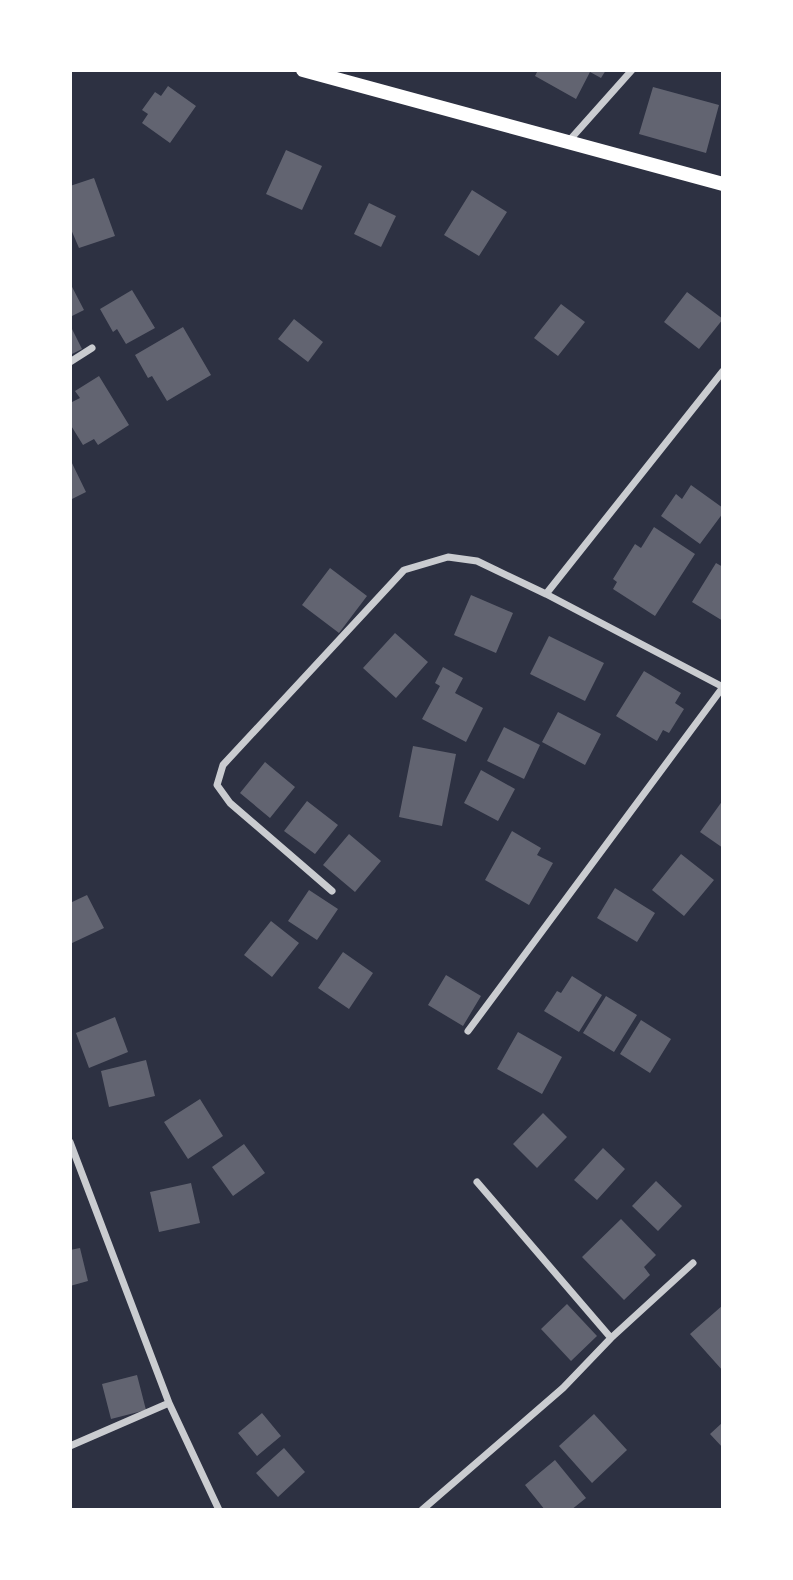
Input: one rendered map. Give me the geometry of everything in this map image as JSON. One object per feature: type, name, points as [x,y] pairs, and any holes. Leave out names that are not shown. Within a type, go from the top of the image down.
[{"type":"main road","points":[[303,70],[723,184]]},
{"type":"street","points":[[567,143],[623,74],[632,70]]},
{"type":"street","points":[[70,362],[92,348]]},
{"type":"street","points":[[547,594],[723,371]]},
{"type":"street","points":[[332,891],[230,803],[217,785],[223,765],[404,570],[449,557],[477,561],[547,594],[723,687],[468,1031]]},
{"type":"street","points":[[70,1142],[169,1403],[219,1510]]},
{"type":"street","points":[[477,1182],[611,1338]]},
{"type":"street","points":[[422,1510],[563,1388],[611,1338],[694,1263]]},
{"type":"street","points":[[70,1446],[169,1403]]},
{"type":"building","points":[[538,70],[606,70],[601,78],[590,72],[576,99],[535,76]]},
{"type":"building","points":[[168,86],[196,106],[170,143],[142,123],[148,114],[142,110],[155,92],[161,96]]},
{"type":"building","points":[[653,87],[719,105],[706,153],[639,134]]},
{"type":"building","points":[[286,150],[322,166],[302,210],[266,194]]},
{"type":"building","points":[[94,178],[115,236],[79,248],[70,227],[70,186]]},
{"type":"building","points":[[472,190],[507,212],[479,256],[444,235]]},
{"type":"building","points":[[369,203],[396,216],[381,247],[354,234]]},
{"type":"building","points":[[70,283],[84,310],[70,317]]},
{"type":"building","points":[[132,290],[155,328],[126,344],[117,329],[113,332],[100,309]]},
{"type":"building","points":[[687,292],[723,319],[699,349],[664,322]]},
{"type":"building","points":[[561,304],[585,322],[558,356],[534,338]]},
{"type":"building","points":[[294,319],[323,342],[308,362],[278,339]]},
{"type":"building","points":[[70,325],[82,349],[70,355]]},
{"type":"building","points":[[183,327],[211,375],[167,401],[152,376],[148,378],[135,355]]},
{"type":"building","points":[[99,376],[129,425],[98,445],[94,439],[83,445],[70,424],[70,403],[80,398],[75,391]]},
{"type":"building","points":[[70,459],[86,492],[70,500]]},
{"type":"building","points":[[691,485],[723,508],[723,513],[700,544],[661,516],[676,494],[682,499]]},
{"type":"building","points":[[654,527],[695,554],[655,616],[613,589],[617,582],[613,579],[635,544],[641,548]]},
{"type":"building","points":[[716,563],[723,567],[723,621],[692,602]]},
{"type":"building","points":[[330,568],[367,596],[339,633],[302,605]]},
{"type":"building","points":[[471,595],[513,613],[496,653],[454,635]]},
{"type":"building","points":[[395,633],[428,662],[396,698],[363,668]]},
{"type":"building","points":[[549,636],[604,663],[585,701],[530,674]]},
{"type":"building","points":[[443,667],[463,678],[455,693],[483,708],[466,742],[422,719],[440,686],[435,683]]},
{"type":"building","points":[[644,671],[681,693],[675,703],[684,709],[669,733],[663,730],[657,741],[616,716]]},
{"type":"building","points":[[558,712],[601,734],[585,765],[542,742]]},
{"type":"building","points":[[504,727],[540,745],[524,779],[487,761]]},
{"type":"building","points":[[413,746],[456,754],[442,826],[399,817]]},
{"type":"building","points":[[265,762],[295,787],[270,818],[240,793]]},
{"type":"building","points":[[481,770],[515,789],[498,821],[464,803]]},
{"type":"building","points":[[723,800],[723,848],[700,832]]},
{"type":"building","points":[[307,801],[338,825],[315,854],[284,831]]},
{"type":"building","points":[[512,831],[541,848],[537,855],[553,863],[529,905],[485,880]]},
{"type":"building","points":[[349,834],[381,861],[355,892],[323,865]]},
{"type":"building","points":[[681,854],[714,880],[684,916],[652,890]]},
{"type":"building","points":[[615,888],[655,913],[637,942],[597,918]]},
{"type":"building","points":[[309,890],[338,909],[317,940],[288,921]]},
{"type":"building","points":[[87,895],[104,928],[70,944],[70,903]]},
{"type":"building","points":[[271,921],[299,943],[272,977],[244,955]]},
{"type":"building","points":[[343,952],[373,973],[349,1009],[318,988]]},
{"type":"building","points":[[446,975],[481,996],[463,1026],[428,1005]]},
{"type":"building","points":[[572,976],[602,995],[579,1032],[544,1011],[557,991],[561,993]]},
{"type":"building","points":[[606,996],[637,1015],[614,1052],[583,1033]]},
{"type":"building","points":[[115,1017],[128,1052],[89,1068],[76,1033]]},
{"type":"building","points":[[641,1020],[671,1039],[650,1073],[620,1054]]},
{"type":"building","points":[[518,1032],[562,1057],[542,1094],[497,1069]]},
{"type":"building","points":[[146,1060],[155,1096],[109,1107],[101,1071]]},
{"type":"building","points":[[200,1099],[223,1136],[188,1159],[164,1122]]},
{"type":"building","points":[[543,1113],[567,1137],[537,1168],[513,1144]]},
{"type":"building","points":[[244,1144],[265,1173],[233,1196],[212,1167]]},
{"type":"building","points":[[603,1148],[625,1169],[597,1200],[574,1180]]},
{"type":"building","points":[[656,1181],[682,1206],[658,1231],[632,1206]]},
{"type":"building","points":[[191,1183],[200,1223],[159,1232],[150,1192]]},
{"type":"building","points":[[621,1219],[656,1255],[644,1267],[650,1275],[624,1300],[582,1257]]},
{"type":"building","points":[[80,1248],[88,1281],[70,1286],[70,1250]]},
{"type":"building","points":[[567,1304],[597,1336],[571,1361],[541,1329]]},
{"type":"building","points":[[723,1305],[723,1371],[690,1334]]},
{"type":"building","points":[[137,1375],[146,1410],[111,1419],[102,1384]]},
{"type":"building","points":[[262,1413],[281,1436],[257,1456],[238,1433]]},
{"type":"building","points":[[594,1414],[627,1450],[592,1483],[559,1446]]},
{"type":"building","points":[[723,1422],[723,1448],[710,1434]]},
{"type":"building","points":[[284,1448],[305,1472],[278,1497],[256,1473]]},
{"type":"building","points":[[555,1460],[586,1498],[571,1510],[545,1510],[525,1485]]}]
